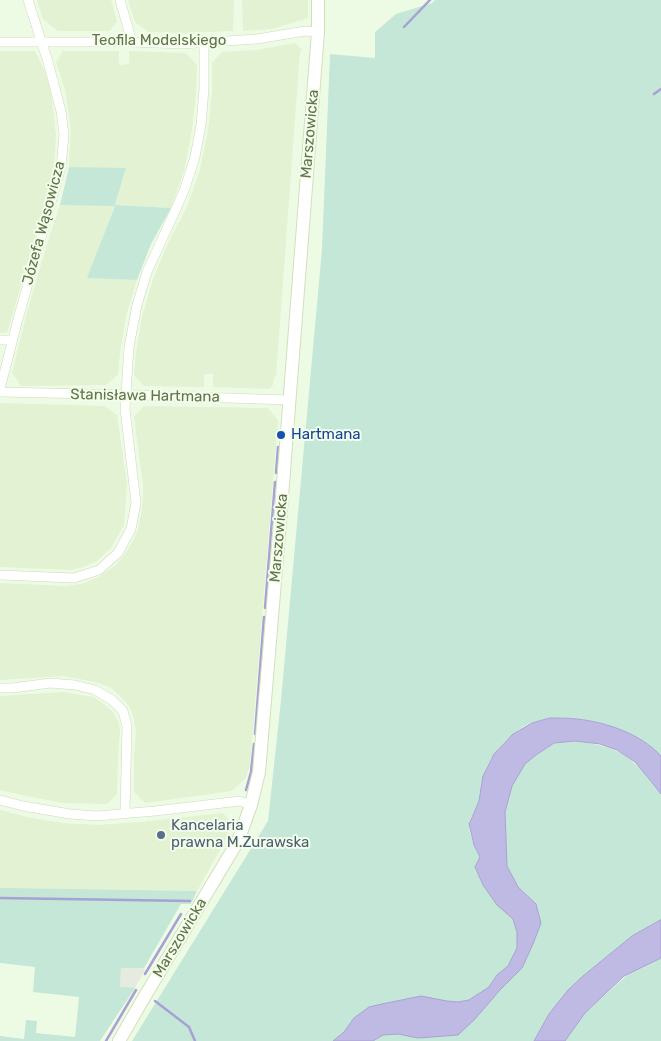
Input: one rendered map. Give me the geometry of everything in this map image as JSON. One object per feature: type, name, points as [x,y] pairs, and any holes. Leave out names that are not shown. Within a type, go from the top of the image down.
[{"type":"street","name":"Józefa Wąsowicza","points":[[0,389],[61,167],[64,135],[61,111],[48,62],[28,0]]},
{"type":"street","points":[[120,0],[132,42]]},
{"type":"street","name":"Marszowicka","points":[[120,1041],[238,841],[259,772],[318,32],[318,0]]},
{"type":"street","name":"Teofila Modelskiego","points":[[0,42],[181,44],[257,39],[305,31],[318,32]]},
{"type":"street","points":[[0,575],[74,578],[99,570],[118,554],[131,529],[136,503],[125,408],[129,347],[137,305],[147,272],[185,188],[195,157],[201,125],[204,88],[204,43]]},
{"type":"street","points":[[0,340],[13,340]]},
{"type":"street","name":"Stanisława Hartmana","points":[[0,392],[289,400]]},
{"type":"street","points":[[0,688],[50,684],[75,685],[96,690],[112,700],[123,711],[128,726],[125,813]]},
{"type":"street","points":[[0,800],[70,814],[97,816],[240,800],[250,804]]},
{"type":"shaded area","points":[[37,0],[111,0],[117,21],[110,31],[58,31],[43,19]]},
{"type":"shaded area","points":[[128,0],[234,0],[233,31],[148,32],[135,22]]},
{"type":"shaded area","points":[[242,0],[308,0],[308,18],[272,29],[243,31]]},
{"type":"shaded area","points":[[435,0],[661,0],[661,756],[635,737],[619,729],[583,719],[565,718],[533,722],[522,727],[495,753],[484,774],[479,800],[470,819],[469,827],[480,857],[475,868],[483,885],[497,905],[513,919],[517,932],[517,948],[508,966],[497,975],[489,987],[469,1000],[458,1002],[421,996],[382,1004],[354,1018],[344,1032],[333,1041],[132,1041],[268,821],[281,700],[322,249],[330,54],[375,58],[375,32],[396,14],[432,3]]},
{"type":"shaded area","points":[[295,43],[303,50],[300,51],[276,377],[274,377],[273,385],[269,389],[213,387],[213,374],[204,374],[204,387],[144,386],[134,375],[142,317],[153,279],[168,243],[187,207],[200,170],[208,130],[212,91],[212,63],[222,52],[257,50]]},
{"type":"shaded area","points":[[0,51],[35,51],[45,72],[51,92],[56,135],[54,167],[47,196],[7,333],[0,333]]},
{"type":"shaded area","points":[[63,51],[119,51],[119,65],[129,64],[129,51],[186,53],[197,65],[192,130],[184,171],[171,208],[115,205],[126,169],[69,167],[71,128],[65,90],[56,62]]},
{"type":"shaded area","points":[[69,167],[126,168],[115,205],[171,208],[151,244],[137,280],[87,278],[115,206],[60,205]]},
{"type":"shaded area","points":[[60,205],[115,205],[88,278],[137,280],[126,316],[118,375],[106,385],[21,386],[12,373],[26,316]]},
{"type":"shaded area","points":[[0,403],[104,406],[117,415],[127,484],[124,525],[111,548],[97,561],[71,570],[0,567]]},
{"type":"shaded area","points":[[144,406],[268,408],[278,420],[250,766],[245,779],[232,791],[145,803],[134,792],[136,732],[133,715],[129,706],[111,688],[99,683],[64,676],[0,680],[0,583],[65,586],[82,584],[98,577],[115,566],[132,543],[138,530],[143,494],[134,417]]},
{"type":"shaded area","points":[[62,692],[93,697],[113,712],[119,723],[117,794],[107,804],[64,803],[0,790],[0,696]]},
{"type":"shaded area","points":[[550,718],[577,719],[600,723],[622,730],[644,741],[661,756],[661,794],[635,762],[617,750],[600,744],[575,741],[554,743],[536,755],[525,764],[512,786],[505,812],[507,866],[518,887],[536,904],[541,923],[522,968],[458,1035],[418,1038],[398,1034],[383,1035],[373,1041],[333,1041],[344,1032],[354,1018],[369,1007],[421,996],[458,1002],[469,1000],[489,987],[497,975],[508,966],[517,948],[517,932],[513,919],[497,905],[483,885],[475,867],[480,857],[474,845],[469,824],[479,801],[483,776],[494,754],[513,734],[532,723]]},
{"type":"shaded area","points":[[575,741],[608,748],[625,756],[640,769],[661,794],[661,920],[632,936],[568,990],[549,1014],[534,1041],[373,1041],[383,1035],[398,1034],[418,1038],[475,1019],[522,968],[536,904],[518,887],[507,866],[505,812],[512,786],[525,764],[554,743]]},
{"type":"shaded area","points":[[0,810],[62,823],[97,825],[223,813],[231,822],[226,839],[197,891],[0,888]]},
{"type":"shaded area","points":[[0,888],[197,891],[191,904],[181,904],[144,968],[121,968],[120,987],[135,988],[100,1041],[0,1041],[0,1036],[24,1039],[26,1020],[37,1021],[36,1033],[75,1037],[79,997],[33,992],[35,967],[0,963]]},
{"type":"shaded area","points":[[661,920],[661,958],[624,976],[585,1013],[565,1041],[534,1041],[549,1014],[568,990],[632,936]]},
{"type":"shaded area","points":[[661,958],[661,1041],[565,1041],[585,1013],[627,975]]},
{"type":"shaded area","points":[[121,967],[144,968],[145,970],[135,988],[120,988]]},
{"type":"waterway","points":[[404,27],[430,0]]},
{"type":"waterway","points":[[654,94],[661,89]]},
{"type":"waterway","points":[[276,473],[278,447]]},
{"type":"waterway","points":[[265,608],[275,482]]},
{"type":"waterway","points":[[255,734],[264,617]]},
{"type":"waterway","points":[[246,790],[251,772],[254,744]]},
{"type":"waterway","points":[[0,898],[190,901]]},
{"type":"waterway","points":[[145,974],[181,914]]},
{"type":"waterway","points":[[106,1041],[136,990]]},
{"type":"waterway","points":[[155,1001],[189,1027],[195,1041]]},
{"type":"place","name":"Hartmana","points":[[281,435]]},
{"type":"place","name":"Kancelaria prawna M.Zurawska","points":[[161,835]]}]
